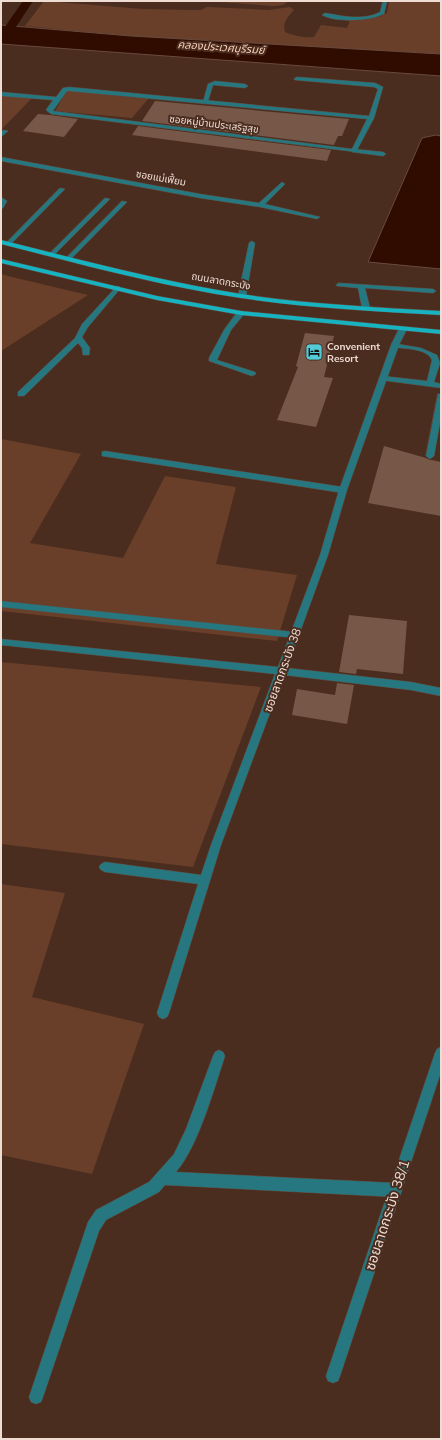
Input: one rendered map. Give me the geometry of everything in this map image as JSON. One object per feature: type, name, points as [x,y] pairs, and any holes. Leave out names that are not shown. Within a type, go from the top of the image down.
[{"type":"main road","name":"ถนนลาดกระบัง","points":[[5,243],[182,284],[242,296],[441,314]]},
{"type":"main road","points":[[1,261],[197,306],[241,313],[441,332]]},
{"type":"street","points":[[325,15],[344,18],[372,17],[382,13],[384,1]]},
{"type":"street","points":[[297,78],[379,86],[381,88],[371,118],[354,151],[383,154]]},
{"type":"street","points":[[205,101],[211,84],[215,83],[245,86]]},
{"type":"street","name":"ซอยหมู่บ้านประเสริฐสุข","points":[[354,151],[49,111],[56,99],[65,89],[69,88],[371,118]]},
{"type":"street","points":[[1,94],[56,99]]},
{"type":"street","name":"ซอยแม่เฟี้ยม","points":[[1,159],[200,196],[260,205],[317,217]]},
{"type":"street","points":[[260,205],[282,184]]},
{"type":"street","points":[[5,243],[62,189]]},
{"type":"street","points":[[1,199],[4,203],[1,207]]},
{"type":"street","points":[[52,254],[107,199]]},
{"type":"street","points":[[68,258],[124,202]]},
{"type":"street","points":[[242,296],[252,243]]},
{"type":"street","points":[[339,284],[433,291]]},
{"type":"street","points":[[361,286],[366,308]]},
{"type":"street","points":[[21,394],[78,339],[85,326],[118,288]]},
{"type":"street","points":[[241,313],[228,330],[213,358],[213,361],[252,374]]},
{"type":"street","name":"ซอยลาดกระบัง 38","points":[[163,1013],[216,845],[282,671],[324,555],[343,490],[383,378],[403,329]]},
{"type":"street","points":[[78,339],[86,348],[86,354]]},
{"type":"street","points":[[395,346],[429,351],[435,355],[436,360],[430,384]]},
{"type":"street","points":[[383,378],[441,386]]},
{"type":"street","points":[[430,456],[441,396]]},
{"type":"street","points":[[105,454],[343,490]]},
{"type":"street","points":[[1,604],[295,635]]},
{"type":"street","points":[[1,642],[282,671],[411,686],[441,692]]},
{"type":"street","points":[[105,867],[205,880]]},
{"type":"street","name":"ซอยลาดกระบัง 38/1","points":[[333,1376],[441,1053]]},
{"type":"street","points":[[36,1397],[93,1227],[101,1215],[154,1187],[179,1159],[192,1131],[219,1056]]},
{"type":"street","points":[[163,1178],[395,1190]]},
{"type":"shaded area","points":[[44,1],[143,9],[201,10],[207,7],[269,10],[290,7],[294,10],[285,22],[285,32],[292,35],[314,37],[321,25],[347,28],[350,20],[369,19],[387,13],[389,1],[441,1],[441,54],[131,36],[25,26]]},
{"type":"shaded area","points":[[208,1],[289,1],[283,5],[274,6]]},
{"type":"shaded area","points":[[67,90],[148,99],[132,118],[55,111]]},
{"type":"shaded area","points":[[1,95],[32,98],[1,130]]},
{"type":"shaded area","points":[[1,274],[12,277],[88,295],[1,351]]},
{"type":"shaded area","points":[[1,439],[81,454],[30,543],[123,558],[165,476],[236,487],[216,564],[297,575],[277,641],[1,611]]},
{"type":"shaded area","points":[[1,662],[261,687],[193,867],[1,844]]},
{"type":"shaded area","points":[[1,884],[65,893],[32,997],[144,1024],[92,1174],[1,1155]]},
{"type":"water","name":"คลองประเวศบุรีรมย์","points":[[1,25],[131,36],[441,54],[441,76],[1,44]]},
{"type":"water","points":[[436,135],[441,136],[441,269],[368,262],[422,138]]},
{"type":"building","points":[[155,101],[349,119],[342,136],[338,136],[334,145],[142,121]]},
{"type":"building","points":[[38,114],[78,119],[64,137],[23,131]]},
{"type":"building","points":[[138,126],[331,150],[327,161],[132,135]]},
{"type":"building","points":[[305,333],[334,336],[324,377],[333,378],[316,427],[277,420],[298,367],[296,366]]},
{"type":"building","points":[[384,446],[441,462],[441,516],[368,503]]},
{"type":"building","points":[[349,615],[407,621],[403,674],[357,669],[356,674],[339,672]]},
{"type":"building","points":[[337,683],[354,685],[347,724],[292,715],[297,689],[335,695]]},
{"type":"waterway","points":[[8,31],[28,1]]},
{"type":"place","name":"Convenient Resort","points":[[314,352]]}]
